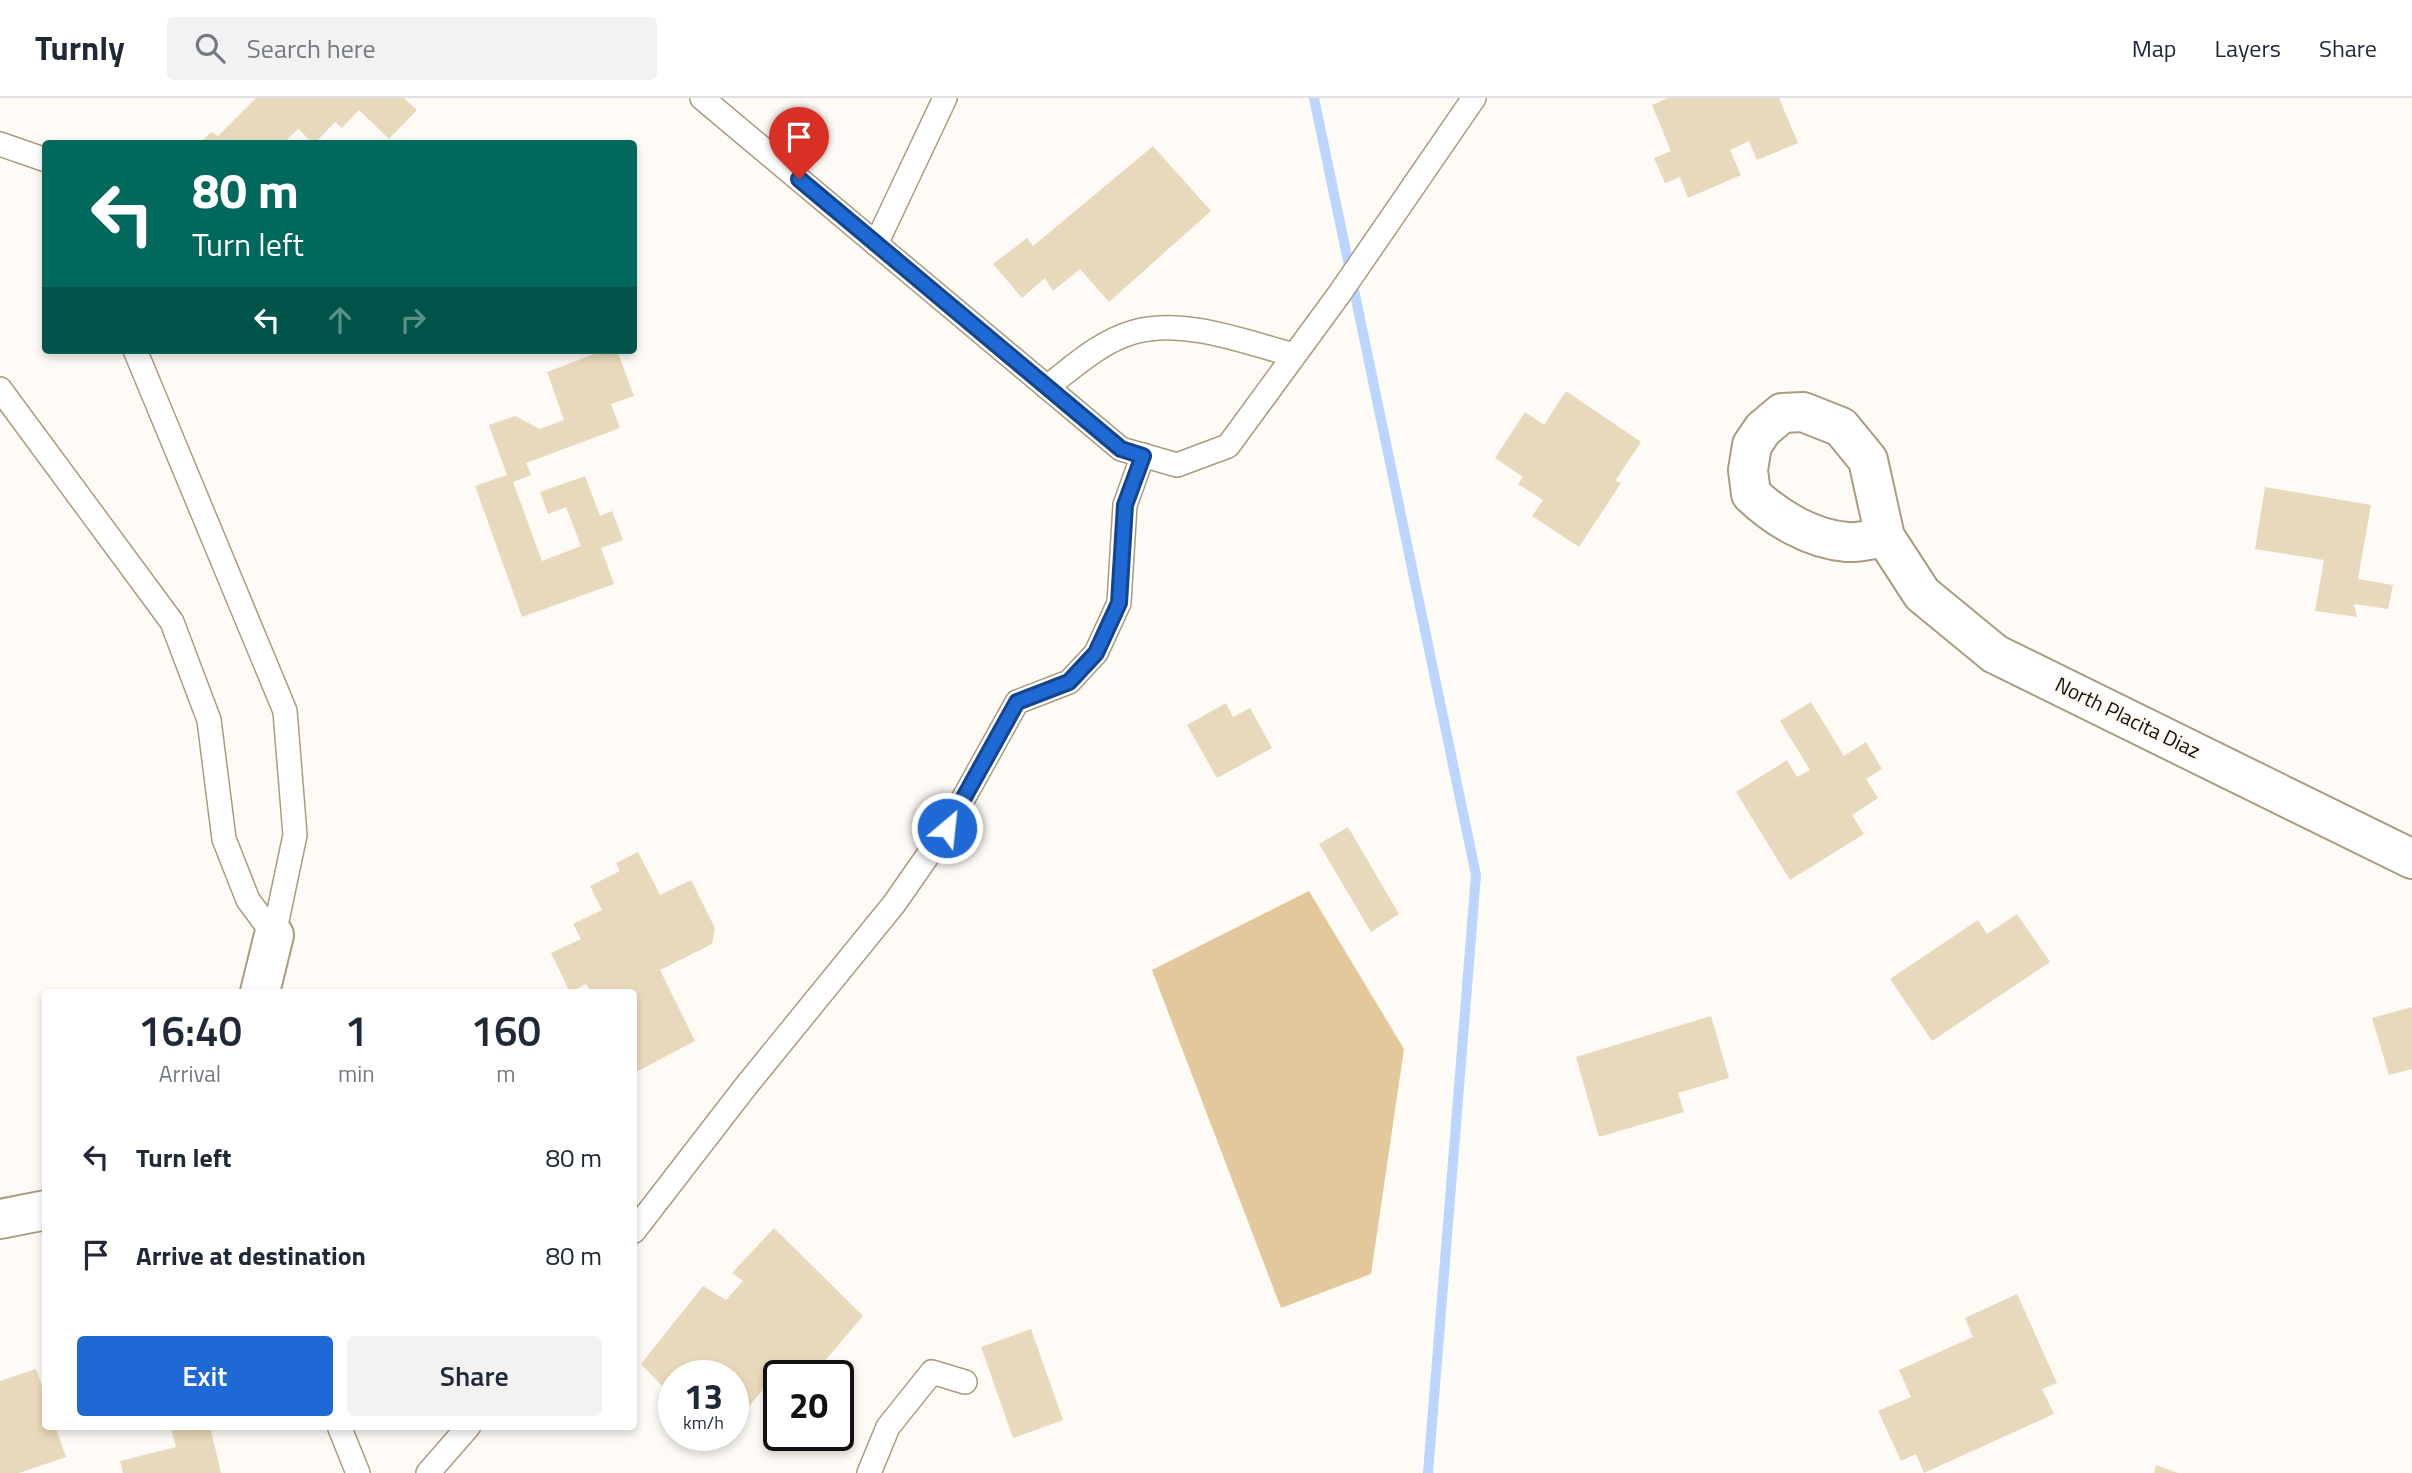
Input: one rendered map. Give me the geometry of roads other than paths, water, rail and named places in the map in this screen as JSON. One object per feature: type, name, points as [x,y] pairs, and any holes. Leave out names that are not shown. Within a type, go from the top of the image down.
[{"type":"street","name":"North Placita Diaz","points":[[1885,537],[1922,594],[1995,654],[2410,856]]},
{"type":"street","points":[[261,989],[274,935]]},
{"type":"street","points":[[0,1219],[42,1211]]},
{"type":"lane","points":[[702,98],[1121,449],[1177,465],[1228,446],[1474,98]]},
{"type":"lane","points":[[876,244],[945,98]]},
{"type":"lane","points":[[0,144],[42,159]]},
{"type":"lane","points":[[1047,387],[1092,352],[1134,332],[1185,329],[1294,355]]},
{"type":"lane","points":[[137,354],[285,711],[295,835],[274,935]]},
{"type":"lane","points":[[0,389],[172,622],[209,720],[224,839],[248,900],[274,935]]},
{"type":"lane","points":[[637,1227],[746,1086],[894,904],[947,828],[1017,702],[1069,682],[1096,653],[1119,603],[1125,505],[1143,456]]},
{"type":"lane","points":[[869,1473],[888,1427],[932,1372],[965,1382]]},
{"type":"lane","points":[[341,1430],[358,1473]]},
{"type":"lane","points":[[428,1473],[466,1430]]},
{"type":"waterway","points":[[1314,98],[1476,875],[1428,1473]]}]
